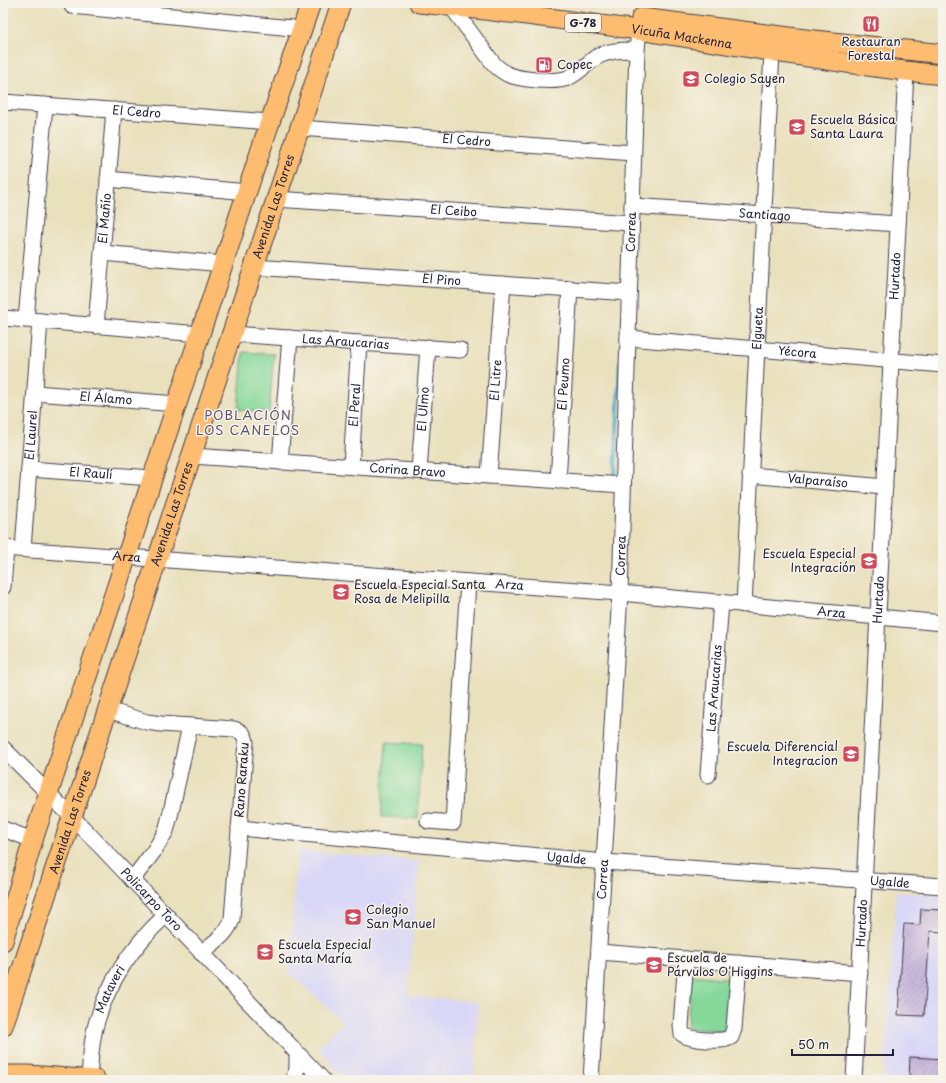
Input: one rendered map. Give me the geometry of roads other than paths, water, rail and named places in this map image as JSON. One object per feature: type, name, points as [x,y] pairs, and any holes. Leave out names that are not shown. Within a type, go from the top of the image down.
[{"type":"main road","points":[[3,941],[48,793],[270,122],[311,3]]},
{"type":"main road","name":"Avenida Las Torres","points":[[3,1026],[73,818],[341,3]]},
{"type":"main road","name":"Vicuña Mackenna","points":[[419,3],[639,30],[906,72],[943,75]]},
{"type":"main road","name":"Vicuña Mackenna","points":[[524,3],[805,39],[943,54]]},
{"type":"main road","points":[[3,1075],[28,1075],[92,1080]]},
{"type":"street","points":[[72,6],[302,29]]},
{"type":"street","points":[[451,6],[493,63],[500,70],[516,77],[549,81],[558,80],[574,74],[605,53],[616,50],[637,50]]},
{"type":"street","name":"Correa","points":[[591,1080],[620,593],[631,223],[639,30]]},
{"type":"street","name":"Elgueta","points":[[744,605],[772,52]]},
{"type":"street","name":"Hurtado","points":[[854,1080],[906,72]]},
{"type":"street","name":"El Cedro","points":[[3,102],[270,122]]},
{"type":"street","name":"El Laurel","points":[[23,549],[35,393],[33,321],[45,105]]},
{"type":"street","name":"El Mañío","points":[[96,326],[114,110]]},
{"type":"street","name":"El Cedro","points":[[300,128],[634,153]]},
{"type":"street","points":[[108,179],[247,192]]},
{"type":"street","name":"El Ceibo","points":[[276,199],[631,223]]},
{"type":"street","name":"Santiago","points":[[632,206],[898,224]]},
{"type":"street","points":[[102,253],[223,264]]},
{"type":"street","name":"El Pino","points":[[254,267],[629,293]]},
{"type":"street","name":"El Litre","points":[[489,476],[503,284]]},
{"type":"street","name":"El Peumo","points":[[558,481],[570,288]]},
{"type":"street","points":[[3,318],[200,334]]},
{"type":"street","name":"Las Araucarias","points":[[232,334],[460,350]]},
{"type":"street","points":[[280,462],[290,338]]},
{"type":"street","name":"Yécora","points":[[628,338],[943,365]]},
{"type":"street","name":"El Peral","points":[[351,466],[359,343]]},
{"type":"street","name":"El Ulmo","points":[[419,471],[428,348]]},
{"type":"street","name":"El Álamo","points":[[35,393],[177,404]]},
{"type":"street","name":"Corina Bravo","points":[[192,456],[623,485]]},
{"type":"street","name":"El Raulí","points":[[29,469],[152,478]]},
{"type":"street","name":"Valparaíso","points":[[750,475],[885,488]]},
{"type":"street","points":[[3,587],[5,548]]},
{"type":"street","name":"Arza","points":[[5,548],[620,593],[943,623]]},
{"type":"street","points":[[428,821],[453,823],[468,582]]},
{"type":"street","name":"Las Araucarias","points":[[708,775],[721,602]]},
{"type":"street","name":"Rano Raraku","points":[[108,710],[154,723],[234,729],[239,730],[244,736],[246,742],[232,919],[225,932],[201,953]]},
{"type":"street","points":[[132,880],[154,851],[166,831],[190,726]]},
{"type":"street","name":"Policarpo Toro","points":[[3,748],[73,818],[323,1080]]},
{"type":"street","name":"Ugalde","points":[[239,828],[604,862],[865,882],[943,886]]},
{"type":"street","points":[[3,829],[33,840]]},
{"type":"street","name":"Mataveri","points":[[92,1080],[92,1048],[96,1028],[104,1002],[111,986],[130,953],[144,936],[166,915]]},
{"type":"street","points":[[599,952],[860,973]]},
{"type":"street","points":[[686,959],[680,1026],[682,1034],[689,1038],[723,1041],[731,1037],[734,1029],[739,963]]},
{"type":"street","points":[[293,1080],[297,1069],[297,1053]]},
{"type":"waterway","points":[[615,476],[620,363]]},
{"type":"place","name":"Restauran Forestal","points":[[871,24]]},
{"type":"place","name":"Copec","points":[[544,65]]},
{"type":"place","name":"Colegio Sayen","points":[[691,79]]},
{"type":"place","name":"Escuela Básica Santa Laura","points":[[797,127]]},
{"type":"place","name":"Escuela Especial Integración","points":[[869,561]]},
{"type":"place","name":"Escuela Especial Santa Rosa de Melipilla","points":[[341,592]]},
{"type":"place","name":"Escuela Diferencial Integracion","points":[[851,754]]},
{"type":"place","name":"Colegio San Manuel","points":[[353,917]]},
{"type":"place","name":"Escuela Especial Santa María","points":[[265,952]]},
{"type":"place","name":"Escuela de Párvulos O'Higgins","points":[[654,965]]},
{"type":"district","name":"POBLACIÓN LOS CANELOS","points":[[248,422]]}]
